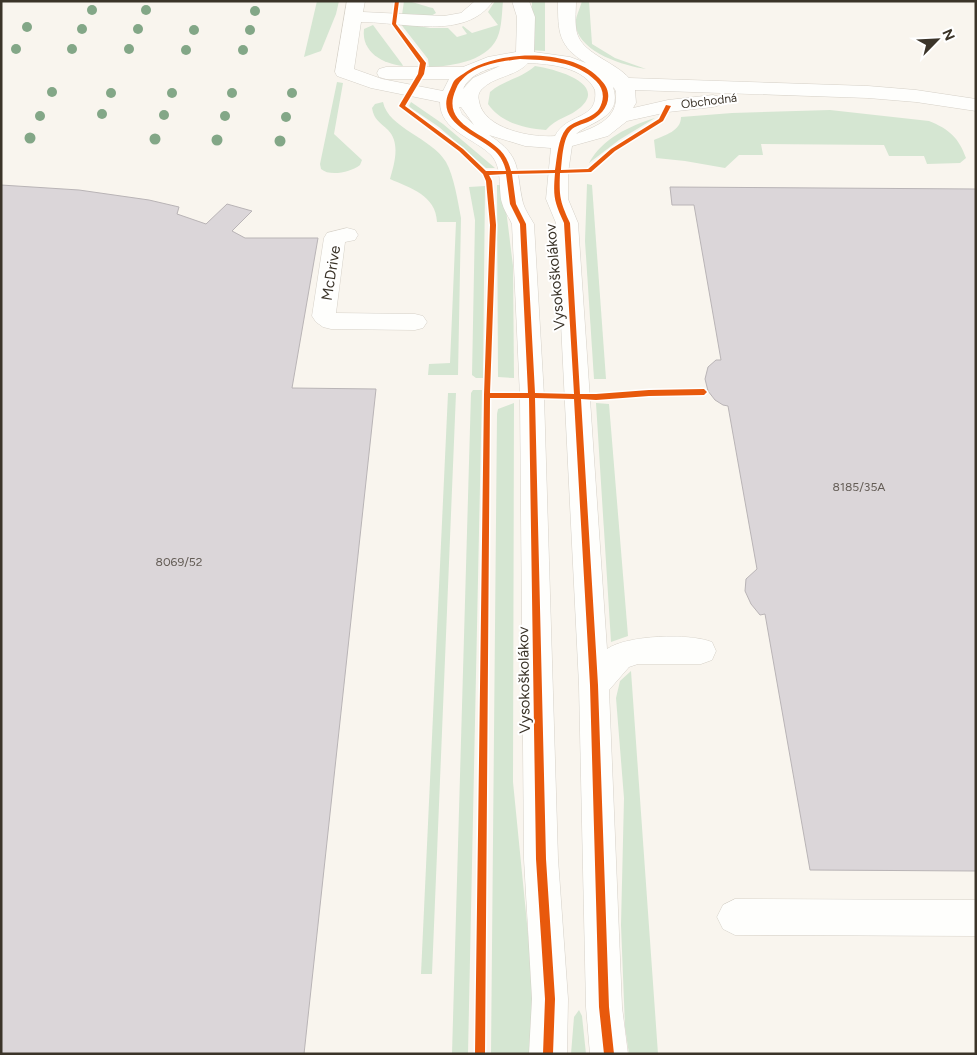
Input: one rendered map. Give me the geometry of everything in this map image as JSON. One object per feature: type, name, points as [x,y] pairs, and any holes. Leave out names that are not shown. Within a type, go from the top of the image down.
[{"type":"street","points":[[344,72],[355,9],[444,13],[468,17],[479,10],[485,1]]},
{"type":"street","points":[[344,72],[378,84],[468,103],[472,89],[477,83],[491,74],[518,64],[524,56],[526,19],[519,1]]},
{"type":"street","points":[[495,61],[508,47],[512,17],[519,1]]},
{"type":"street","points":[[551,1],[553,43],[560,55],[568,62]]},
{"type":"street","points":[[566,1],[570,38],[577,48],[612,78],[627,94],[626,105],[621,116]]},
{"type":"street","points":[[449,98],[453,87],[467,73],[495,61],[524,56],[553,58],[612,78]]},
{"type":"street","points":[[344,72],[467,73]]},
{"type":"street","points":[[562,143],[568,129],[590,119],[599,112],[604,105],[605,90],[612,78]]},
{"type":"street","name":"Obchodná","points":[[612,78],[798,91],[868,92],[971,109]]},
{"type":"street","name":"Obchodná","points":[[621,116],[668,106],[798,91]]},
{"type":"street","name":"Vysokoškolákov","points":[[449,98],[450,110],[457,120],[499,152],[510,172],[513,204],[529,205]]},
{"type":"street","name":"Vysokoškolákov","points":[[468,103],[473,113],[485,125],[514,138],[530,142],[562,143],[591,136],[610,126],[621,116]]},
{"type":"street","name":"Vysokoškolákov","points":[[567,223],[577,194],[576,160],[591,136]]},
{"type":"street","name":"Vysokoškolákov","points":[[514,138],[522,149],[525,158],[529,205],[528,295],[532,396],[541,859],[550,999],[548,1054]]},
{"type":"street","name":"Vysokoškolákov","points":[[562,143],[559,154],[557,200],[567,223],[594,685],[604,1007],[608,1054]]},
{"type":"street","name":"McDrive","points":[[347,235],[335,238],[324,316],[331,321],[415,322]]},
{"type":"street","points":[[594,685],[619,657],[638,651],[701,651]]},
{"type":"street","points":[[735,917],[976,918]]},
{"type":"green space","points":[[317,1],[339,1],[336,14],[321,51],[304,57]]},
{"type":"green space","points":[[404,1],[433,8],[436,13],[429,17],[402,15]]},
{"type":"green space","points":[[495,1],[503,1],[500,29],[495,42],[480,56],[460,63],[429,67],[428,59],[400,23],[430,28],[448,28],[457,37],[467,34],[463,26],[472,33],[498,25],[488,12]]},
{"type":"green space","points":[[532,1],[545,1],[545,51],[531,50]]},
{"type":"green space","points":[[582,1],[589,1],[592,44],[615,58],[646,69],[605,57],[586,44],[576,27],[576,17]]},
{"type":"green space","points":[[373,25],[403,66],[388,63],[370,50],[364,37],[364,29]]},
{"type":"green space","points":[[535,66],[563,73],[574,78],[587,90],[587,98],[581,107],[546,130],[529,128],[506,120],[499,116],[488,104],[490,92]]},
{"type":"green space","points":[[337,82],[343,83],[334,134],[362,160],[356,168],[330,173],[321,169],[320,164]]},
{"type":"green space","points":[[383,102],[393,119],[431,146],[446,162],[453,182],[461,218],[458,375],[428,375],[429,364],[450,363],[456,222],[437,222],[436,213],[427,199],[413,189],[390,179],[395,154],[394,141],[392,135],[376,118],[372,108],[375,104]]},
{"type":"green space","points":[[411,102],[443,124],[495,168],[486,168],[439,127],[411,108],[409,106]]},
{"type":"green space","points":[[830,110],[929,121],[942,127],[952,135],[960,145],[966,158],[960,163],[927,164],[924,156],[889,156],[884,145],[761,144],[763,155],[739,155],[725,168],[656,158],[654,140],[675,129],[681,117],[732,113]]},
{"type":"green space","points":[[655,118],[619,140],[589,163],[601,147],[617,134]]},
{"type":"green space","points":[[587,184],[592,185],[606,379],[594,379],[585,241]]},
{"type":"green space","points":[[497,185],[503,185],[513,266],[514,378],[498,377]]},
{"type":"green space","points":[[485,186],[483,378],[476,378],[472,375],[475,220],[469,187]]},
{"type":"green space","points":[[473,390],[482,390],[468,1054],[452,1054],[471,393]]},
{"type":"green space","points":[[448,393],[456,393],[432,974],[421,974]]},
{"type":"green space","points":[[514,403],[513,782],[534,994],[530,1054],[491,1054],[497,414],[498,409]]},
{"type":"green space","points":[[596,403],[609,404],[628,636],[611,642]]},
{"type":"green space","points":[[631,671],[658,1054],[629,1054],[625,1027],[621,925],[624,798],[616,698],[620,681]]},
{"type":"green space","points":[[579,1010],[582,1016],[586,1054],[571,1054],[574,1017]]},
{"type":"building","points":[[1,185],[79,190],[149,200],[179,207],[177,214],[206,224],[227,204],[252,211],[232,231],[245,238],[318,238],[292,388],[376,389],[304,1054],[1,1054]]},
{"type":"building","points":[[670,187],[976,189],[976,871],[810,870],[765,614],[760,615],[751,604],[745,591],[746,579],[757,569],[728,406],[715,400],[708,391],[705,379],[708,367],[716,360],[721,360],[694,205],[672,205]]},
{"type":"cycle path","points":[[397,1],[394,24],[423,63],[421,74],[402,106],[461,150],[485,173],[489,181],[493,225],[487,395],[480,1054]]},
{"type":"cycle path","points":[[548,1054],[550,999],[541,859],[532,396],[523,224],[513,204],[510,176],[503,157],[491,145],[459,123],[449,108],[449,98],[457,81],[473,69],[494,61],[520,57],[546,58],[570,63],[590,72],[603,85],[606,95],[604,105],[598,113],[590,119],[571,127],[566,134],[559,162],[557,199],[567,223],[594,685],[604,1007],[609,1054]]},
{"type":"cycle path","points":[[485,173],[589,171],[613,150],[661,120],[668,106]]},
{"type":"cycle path","points":[[487,395],[596,397],[649,393],[704,392]]}]
